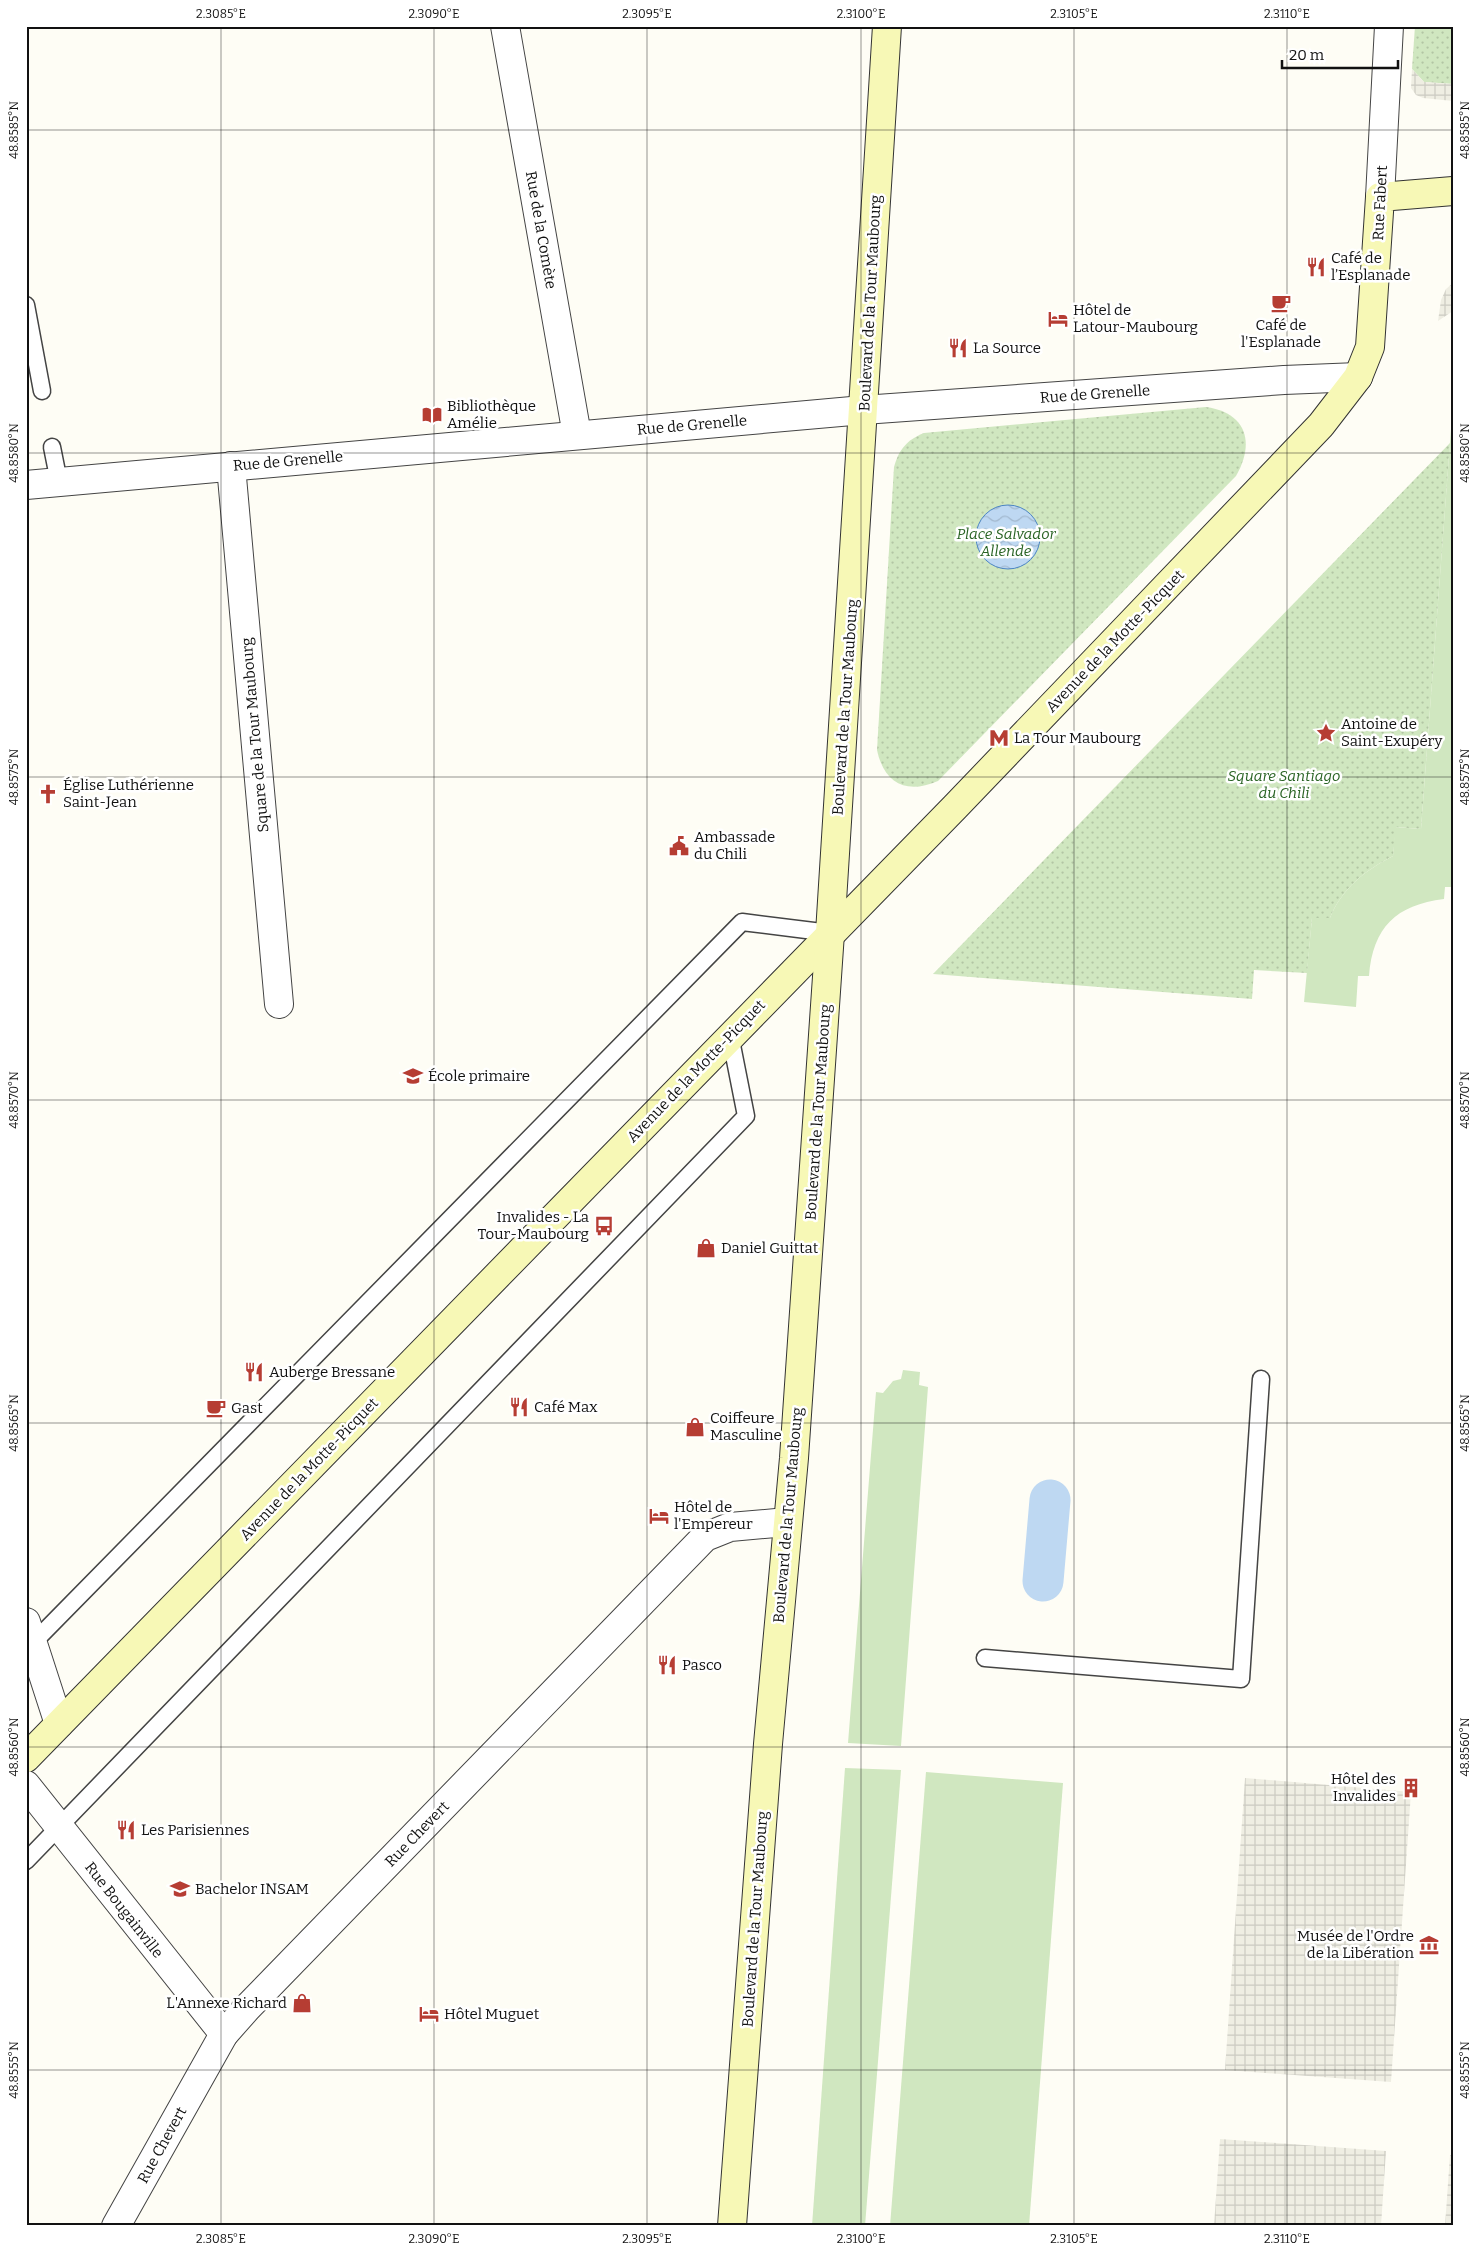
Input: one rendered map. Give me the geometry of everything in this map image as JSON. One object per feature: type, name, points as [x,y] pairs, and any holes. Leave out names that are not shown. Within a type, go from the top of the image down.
[{"type":"street","name":"Rue de la Comète","points":[[505,26],[577,435]]},
{"type":"street","name":"Boulevard de la Tour Maubourg","points":[[732,2226],[768,1744],[787,1522],[830,933],[887,26]]},
{"type":"street","name":"Rue Fabert","points":[[1358,377],[1370,347],[1373,327],[1389,26]]},
{"type":"street","points":[[1380,197],[1453,191]]},
{"type":"street","name":"Rue de Grenelle","points":[[26,485],[863,410],[1284,380],[1358,377]]},
{"type":"street","name":"Avenue de la Motte-Picquet","points":[[26,1758],[1242,510],[1321,425],[1358,377]]},
{"type":"street","name":"Square de la Tour Maubourg","points":[[231,466],[279,1004]]},
{"type":"street","name":"Rue Chevert","points":[[116,2226],[224,2034],[705,1537],[730,1527],[787,1522]]},
{"type":"street","points":[[29,1638],[60,1724]]},
{"type":"street","name":"Rue Bougainville","points":[[26,1785],[224,2034]]},
{"type":"lane","points":[[26,305],[42,391]]},
{"type":"lane","points":[[52,447],[59,482]]},
{"type":"lane","points":[[29,1638],[742,922],[830,933]]},
{"type":"lane","points":[[26,1861],[746,1116],[730,1035]]},
{"type":"lane","points":[[984,1658],[1241,1679],[1261,1379]]},
{"type":"green space","points":[[1415,26],[1453,26],[1453,84],[1424,82],[1412,69]]},
{"type":"green space","points":[[1453,402],[1453,887],[1445,887],[1444,899],[1413,907],[1400,913],[1390,921],[1376,944],[1371,959],[1369,976],[1358,976],[1356,1007],[1304,1002],[1312,918],[1330,918],[1341,898],[1356,881],[1373,867],[1393,856],[1395,827],[1421,829]]},
{"type":"green space","name":"Place Salvador Allende","points":[[1206,407],[1220,410],[1231,416],[1244,431],[1246,441],[1245,452],[1236,476],[938,781],[916,787],[906,786],[891,778],[880,761],[877,750],[894,467],[898,455],[904,446],[924,433]]},
{"type":"green space","name":"Square Santiago du Chili","points":[[1450,443],[1421,829],[1396,827],[1393,856],[1373,867],[1356,881],[1341,898],[1330,918],[1312,918],[1307,973],[1254,970],[1252,999],[933,974]]},
{"type":"green space","points":[[903,1370],[920,1372],[919,1385],[928,1387],[901,1746],[848,1743],[876,1392],[883,1393],[893,1381],[901,1379]]},
{"type":"green space","points":[[845,1768],[901,1770],[865,2226],[812,2226]]},
{"type":"green space","points":[[926,1772],[1063,1783],[1029,2226],[890,2226]]},
{"type":"shaded area","points":[[1412,69],[1424,82],[1453,84],[1453,101],[1423,98],[1416,95],[1411,88]]},
{"type":"shaded area","points":[[1453,283],[1453,311],[1438,321],[1441,300],[1446,289]]},
{"type":"shaded area","points":[[1245,1778],[1411,1792],[1391,2082],[1225,2070]]},
{"type":"shaded area","points":[[1220,2139],[1386,2151],[1381,2226],[1214,2226]]},
{"type":"shaded area","points":[[1450,2155],[1453,2156],[1453,2226],[1445,2226]]},
{"type":"water","points":[[1002,505],[1014,505],[1031,514],[1038,525],[1040,537],[1038,549],[1031,560],[1014,569],[1002,569],[990,564],[981,555],[976,543],[976,531],[981,519],[990,510]]},
{"type":"waterway","points":[[1043,1581],[1050,1500]]},
{"type":"place","name":"Café de l’Esplanade","points":[[1316,267]]},
{"type":"place","name":"Café de l'Esplanade","points":[[1281,303]]},
{"type":"place","name":"Hôtel de Latour-Maubourg","points":[[1058,319]]},
{"type":"place","name":"La Source","points":[[958,348]]},
{"type":"place","name":"Bibliothèque Amélie","points":[[432,415]]},
{"type":"place","name":"Antoine de Saint-Exupéry","points":[[1326,733]]},
{"type":"place","name":"La Tour Maubourg","points":[[999,738]]},
{"type":"place","name":"Église Luthérienne Saint-Jean","points":[[48,794]]},
{"type":"place","name":"Ambassade du Chili","points":[[679,846]]},
{"type":"place","name":"École primaire","points":[[413,1076]]},
{"type":"place","name":"Invalides - La Tour-Maubourg","points":[[604,1226]]},
{"type":"place","name":"Daniel Guittat","points":[[706,1248]]},
{"type":"place","name":"Auberge Bressane","points":[[254,1372]]},
{"type":"place","name":"Café Max","points":[[519,1407]]},
{"type":"place","name":"Gast","points":[[216,1408]]},
{"type":"place","name":"Coiffeure Masculine","points":[[695,1427]]},
{"type":"place","name":"Hôtel de l'Empereur","points":[[659,1516]]},
{"type":"place","name":"Pasco","points":[[667,1665]]},
{"type":"place","name":"Hôtel des Invalides","points":[[1411,1788]]},
{"type":"place","name":"Les Parisiennes","points":[[126,1830]]},
{"type":"place","name":"Bachelor INSAM","points":[[180,1889]]},
{"type":"place","name":"Musée de l'Ordre de la Libération","points":[[1429,1945]]},
{"type":"place","name":"L'Annexe Richard","points":[[302,2003]]},
{"type":"place","name":"Hôtel Muguet","points":[[429,2014]]}]
